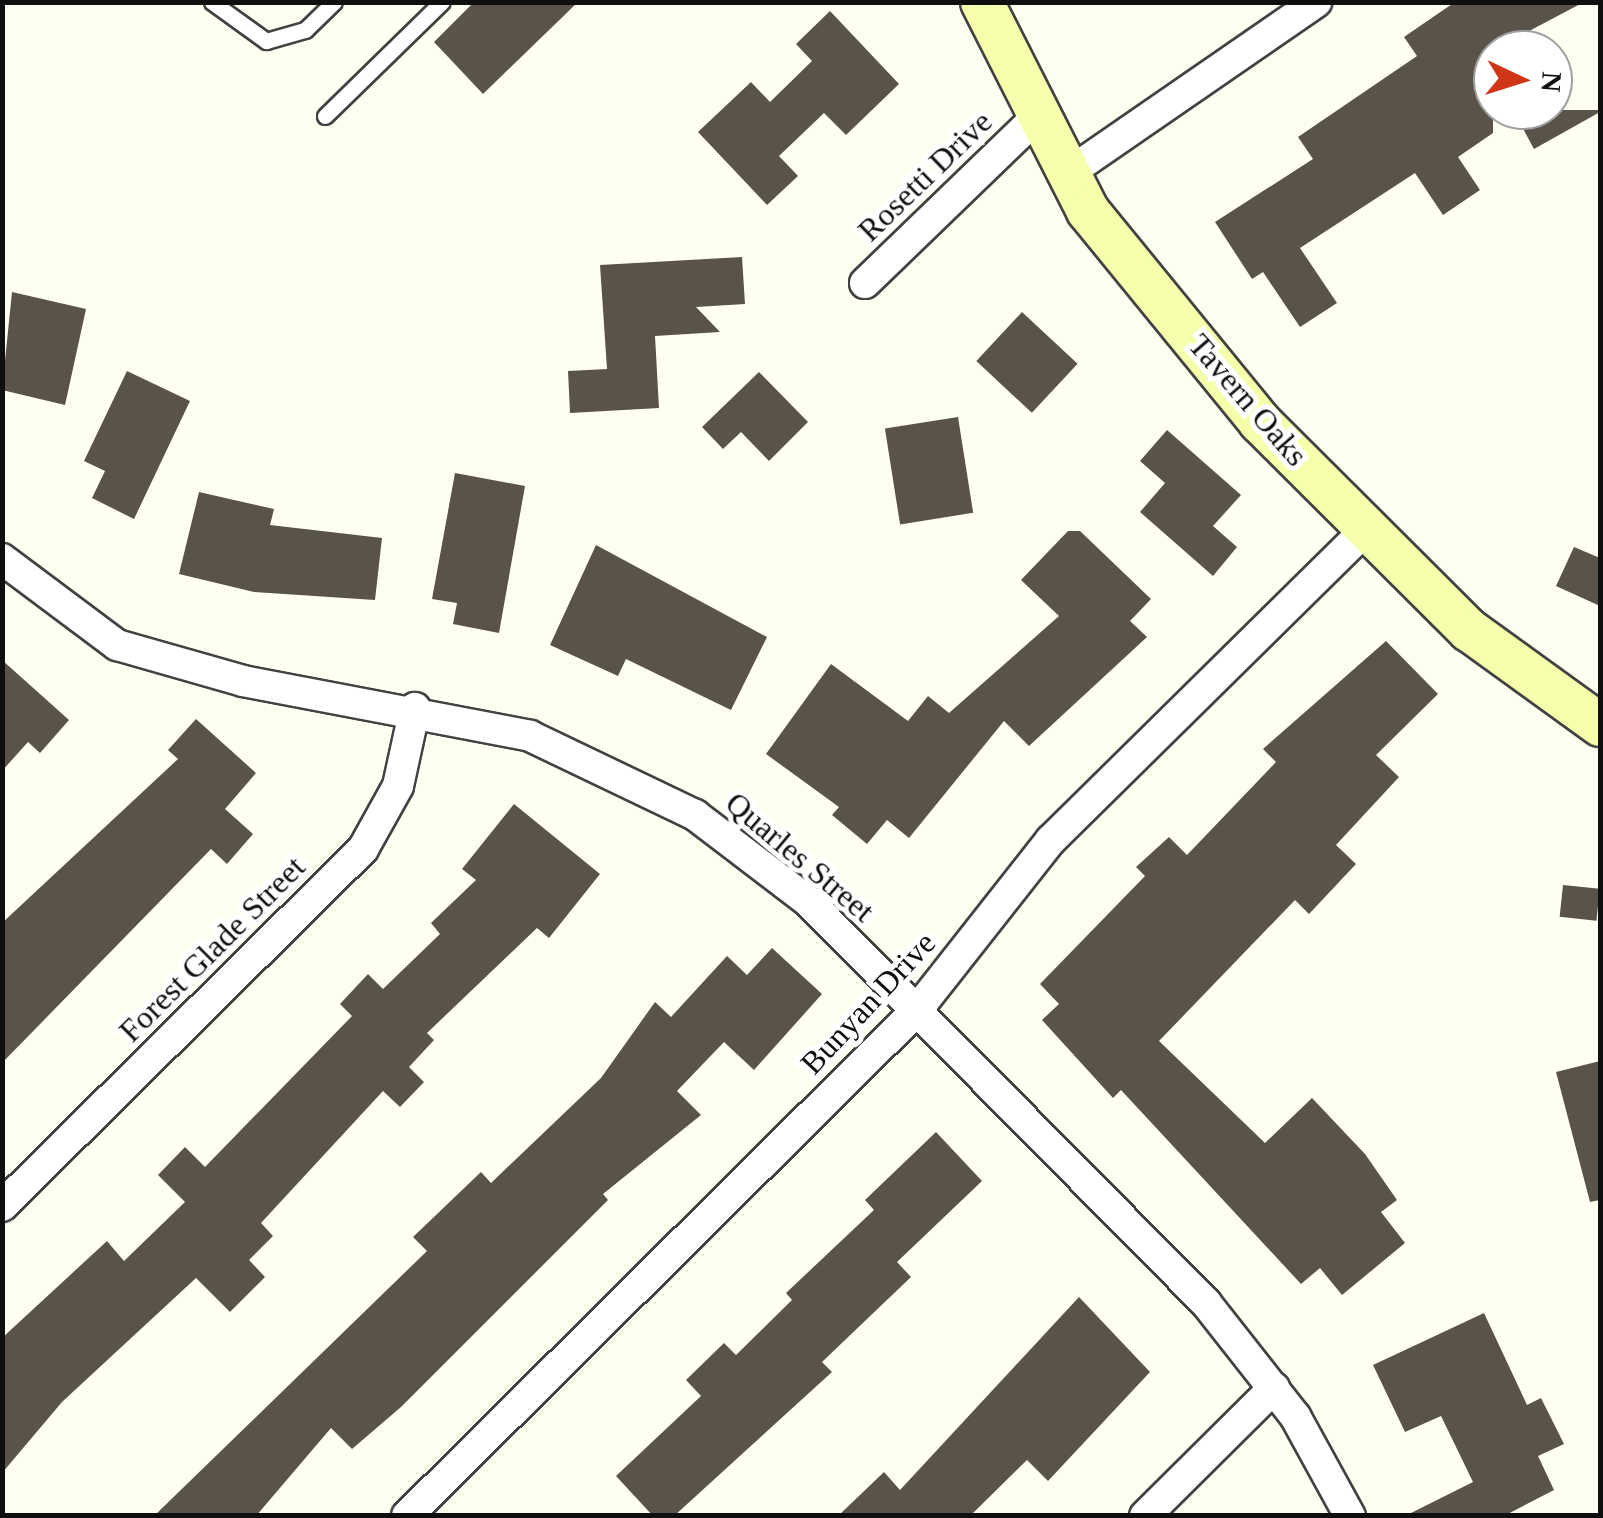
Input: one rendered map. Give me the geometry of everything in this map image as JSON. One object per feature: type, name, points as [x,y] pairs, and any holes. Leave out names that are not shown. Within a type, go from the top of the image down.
[{"type":"street","name":"Tavern Oaks","points":[[982,2],[1034,119],[1067,174],[1260,422],[1469,630],[1600,725]]},
{"type":"street","points":[[1067,174],[1316,2]]},
{"type":"street","name":"Rosetti Drive","points":[[865,283],[1034,119]]},
{"type":"street","name":"Bunyan Drive","points":[[407,1516],[916,1010],[1051,840],[1367,528]]},
{"type":"street","name":"Quarles Street","points":[[2,559],[117,644],[243,681],[415,708],[530,736],[695,815],[809,902],[1206,1303],[1274,1388],[1350,1516]]},
{"type":"street","name":"Forest Glade Street","points":[[2,1206],[362,849],[398,786],[415,708]]},
{"type":"street","points":[[1145,1516],[1274,1388]]},
{"type":"lane","points":[[212,2],[266,41],[305,30],[334,2]]},
{"type":"lane","points":[[326,116],[442,2]]},
{"type":"building","points":[[474,2],[578,2],[483,94],[434,42]]},
{"type":"building","points":[[1455,2],[1584,2],[1531,30],[1473,30],[1473,130],[1493,133],[1458,157],[1480,190],[1443,215],[1415,173],[1300,248],[1337,303],[1300,327],[1263,272],[1252,279],[1215,222],[1313,159],[1298,137],[1417,56],[1404,37]]},
{"type":"building","points":[[830,11],[899,84],[846,135],[824,113],[779,156],[798,176],[767,205],[698,132],[751,82],[770,102],[812,61],[796,44]]},
{"type":"building","points":[[1573,110],[1600,112],[1573,127]]},
{"type":"building","points":[[1524,130],[1568,130],[1534,149]]},
{"type":"building","points":[[742,257],[745,304],[696,307],[720,332],[655,336],[659,408],[570,413],[568,371],[607,369],[600,265]]},
{"type":"building","points":[[12,292],[86,309],[65,405],[2,390]]},
{"type":"building","points":[[1022,312],[1078,364],[1032,413],[976,361]]},
{"type":"building","points":[[127,371],[190,401],[134,519],[92,498],[105,471],[84,461]]},
{"type":"building","points":[[759,372],[808,422],[769,461],[741,432],[723,449],[702,427]]},
{"type":"building","points":[[958,417],[973,513],[900,524],[885,429]]},
{"type":"building","points":[[1167,430],[1241,495],[1213,526],[1237,547],[1213,576],[1140,512],[1165,483],[1140,461]]},
{"type":"building","points":[[455,473],[525,486],[499,633],[453,624],[457,603],[432,599]]},
{"type":"building","points":[[199,492],[274,509],[270,525],[382,538],[375,600],[254,592],[179,574]]},
{"type":"building","points":[[1068,531],[1080,531],[1151,599],[1130,621],[1147,637],[1029,746],[1004,721],[909,838],[887,820],[867,844],[832,815],[839,807],[766,754],[831,664],[908,721],[928,696],[949,713],[1059,616],[1021,580]]},
{"type":"building","points":[[596,545],[767,637],[731,710],[626,659],[618,676],[550,645]]},
{"type":"building","points":[[1574,547],[1600,558],[1600,606],[1556,586]]},
{"type":"building","points":[[1386,641],[1438,694],[1376,755],[1399,777],[1336,845],[1356,864],[1309,914],[1295,900],[1159,1041],[1265,1143],[1312,1098],[1365,1154],[1397,1200],[1381,1212],[1405,1243],[1342,1295],[1320,1268],[1301,1284],[1121,1090],[1113,1098],[1042,1020],[1059,1004],[1040,984],[1145,876],[1136,867],[1169,837],[1187,855],[1276,762],[1263,749]]},
{"type":"building","points":[[2,660],[69,720],[40,753],[28,742],[2,771]]},
{"type":"building","points":[[196,719],[256,773],[225,809],[253,834],[227,864],[211,849],[2,1063],[2,923],[178,759],[168,750]]},
{"type":"building","points":[[514,804],[600,874],[549,938],[537,928],[427,1033],[434,1040],[409,1067],[424,1082],[400,1107],[383,1091],[261,1223],[273,1236],[249,1260],[265,1277],[230,1312],[196,1278],[62,1402],[2,1473],[2,1338],[107,1241],[124,1261],[185,1202],[158,1175],[185,1147],[205,1167],[352,1016],[340,1004],[368,974],[383,989],[440,934],[431,923],[476,880],[462,869]]},
{"type":"building","points":[[1563,885],[1600,889],[1596,921],[1560,917]]},
{"type":"building","points":[[772,948],[822,994],[754,1070],[724,1042],[677,1091],[701,1115],[603,1194],[608,1200],[401,1407],[352,1449],[331,1428],[256,1516],[154,1516],[427,1251],[413,1237],[481,1172],[491,1183],[601,1078],[655,1002],[671,1017],[727,956],[747,975]]},
{"type":"building","points":[[1600,1061],[1600,1200],[1590,1202],[1556,1072]]},
{"type":"building","points":[[936,1132],[982,1181],[897,1262],[911,1277],[822,1362],[832,1372],[674,1516],[653,1516],[616,1476],[701,1396],[686,1380],[724,1343],[736,1355],[792,1300],[786,1293],[874,1210],[865,1200]]},
{"type":"building","points":[[1079,1297],[1150,1372],[1048,1481],[1027,1460],[970,1516],[838,1516],[884,1472],[900,1490]]},
{"type":"building","points":[[1484,1313],[1527,1405],[1541,1398],[1564,1444],[1538,1456],[1554,1490],[1504,1516],[1405,1516],[1473,1482],[1441,1416],[1405,1432],[1373,1365]]}]
